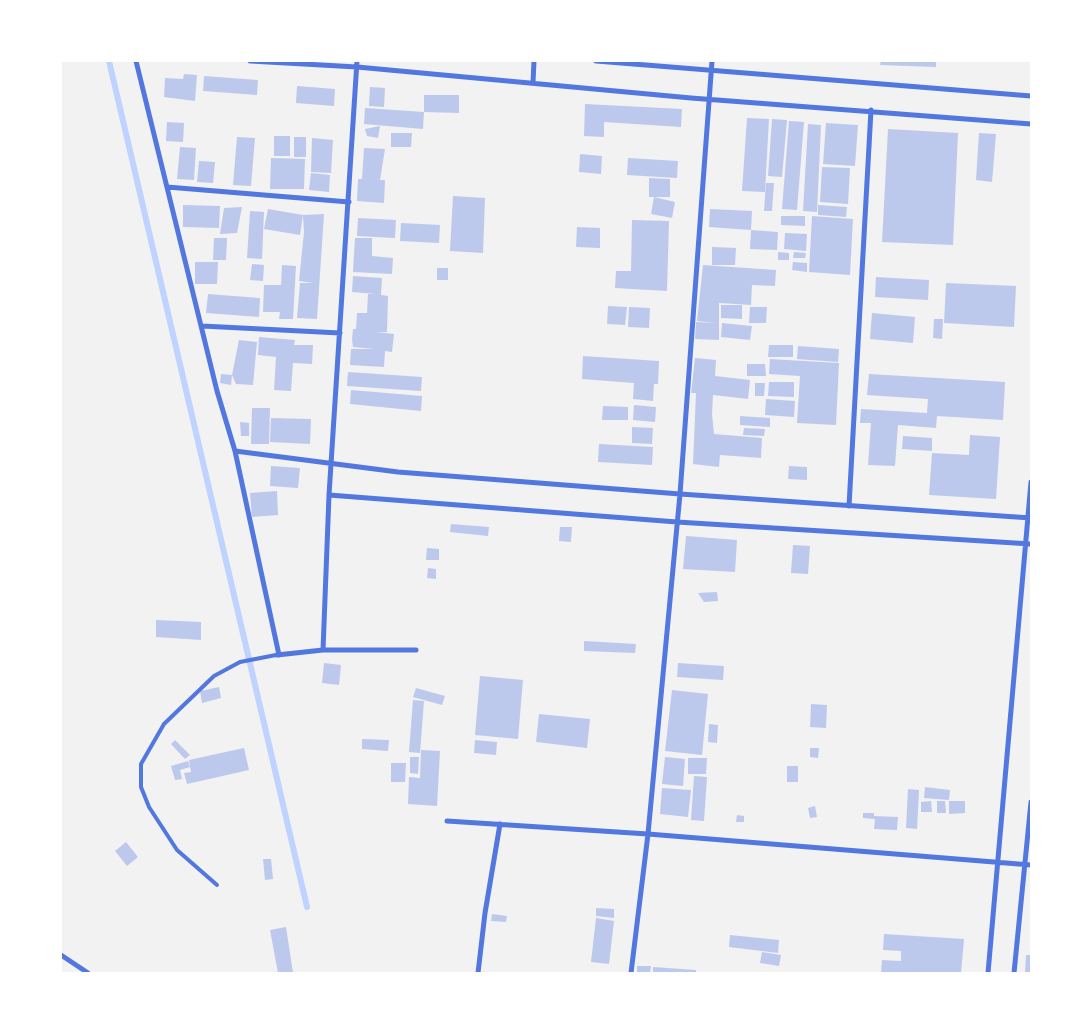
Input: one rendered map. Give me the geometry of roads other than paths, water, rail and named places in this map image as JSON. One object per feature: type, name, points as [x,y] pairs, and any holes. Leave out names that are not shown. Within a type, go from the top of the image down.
[{"type":"street","points":[[136,61],[217,392],[236,451],[278,655],[323,650],[416,650]]},
{"type":"street","points":[[250,61],[357,64],[533,83],[1031,124]]},
{"type":"street","points":[[533,83],[534,61]]},
{"type":"street","points":[[596,61],[711,72],[1031,96]]},
{"type":"street","points":[[631,973],[648,834],[680,494],[712,61]]},
{"type":"street","points":[[323,650],[329,495],[357,64]]},
{"type":"street","points":[[849,506],[871,110]]},
{"type":"street","points":[[167,187],[349,202]]},
{"type":"street","points":[[202,326],[340,333]]},
{"type":"street","points":[[236,451],[332,465],[680,494],[1029,518]]},
{"type":"street","points":[[988,973],[996,862],[1029,544],[1031,482]]},
{"type":"street","points":[[329,495],[677,522],[1029,544]]},
{"type":"street","points":[[1014,973],[1028,864],[1031,802]]},
{"type":"street","points":[[447,820],[1028,864]]},
{"type":"street","points":[[478,973],[485,913],[500,824]]},
{"type":"street","points":[[61,955],[88,973]]},
{"type":"lane","points":[[217,885],[177,850],[149,807],[142,787],[141,764],[164,724],[214,676],[240,662],[278,655]]},
{"type":"waterway","points":[[109,61],[307,907]]}]
